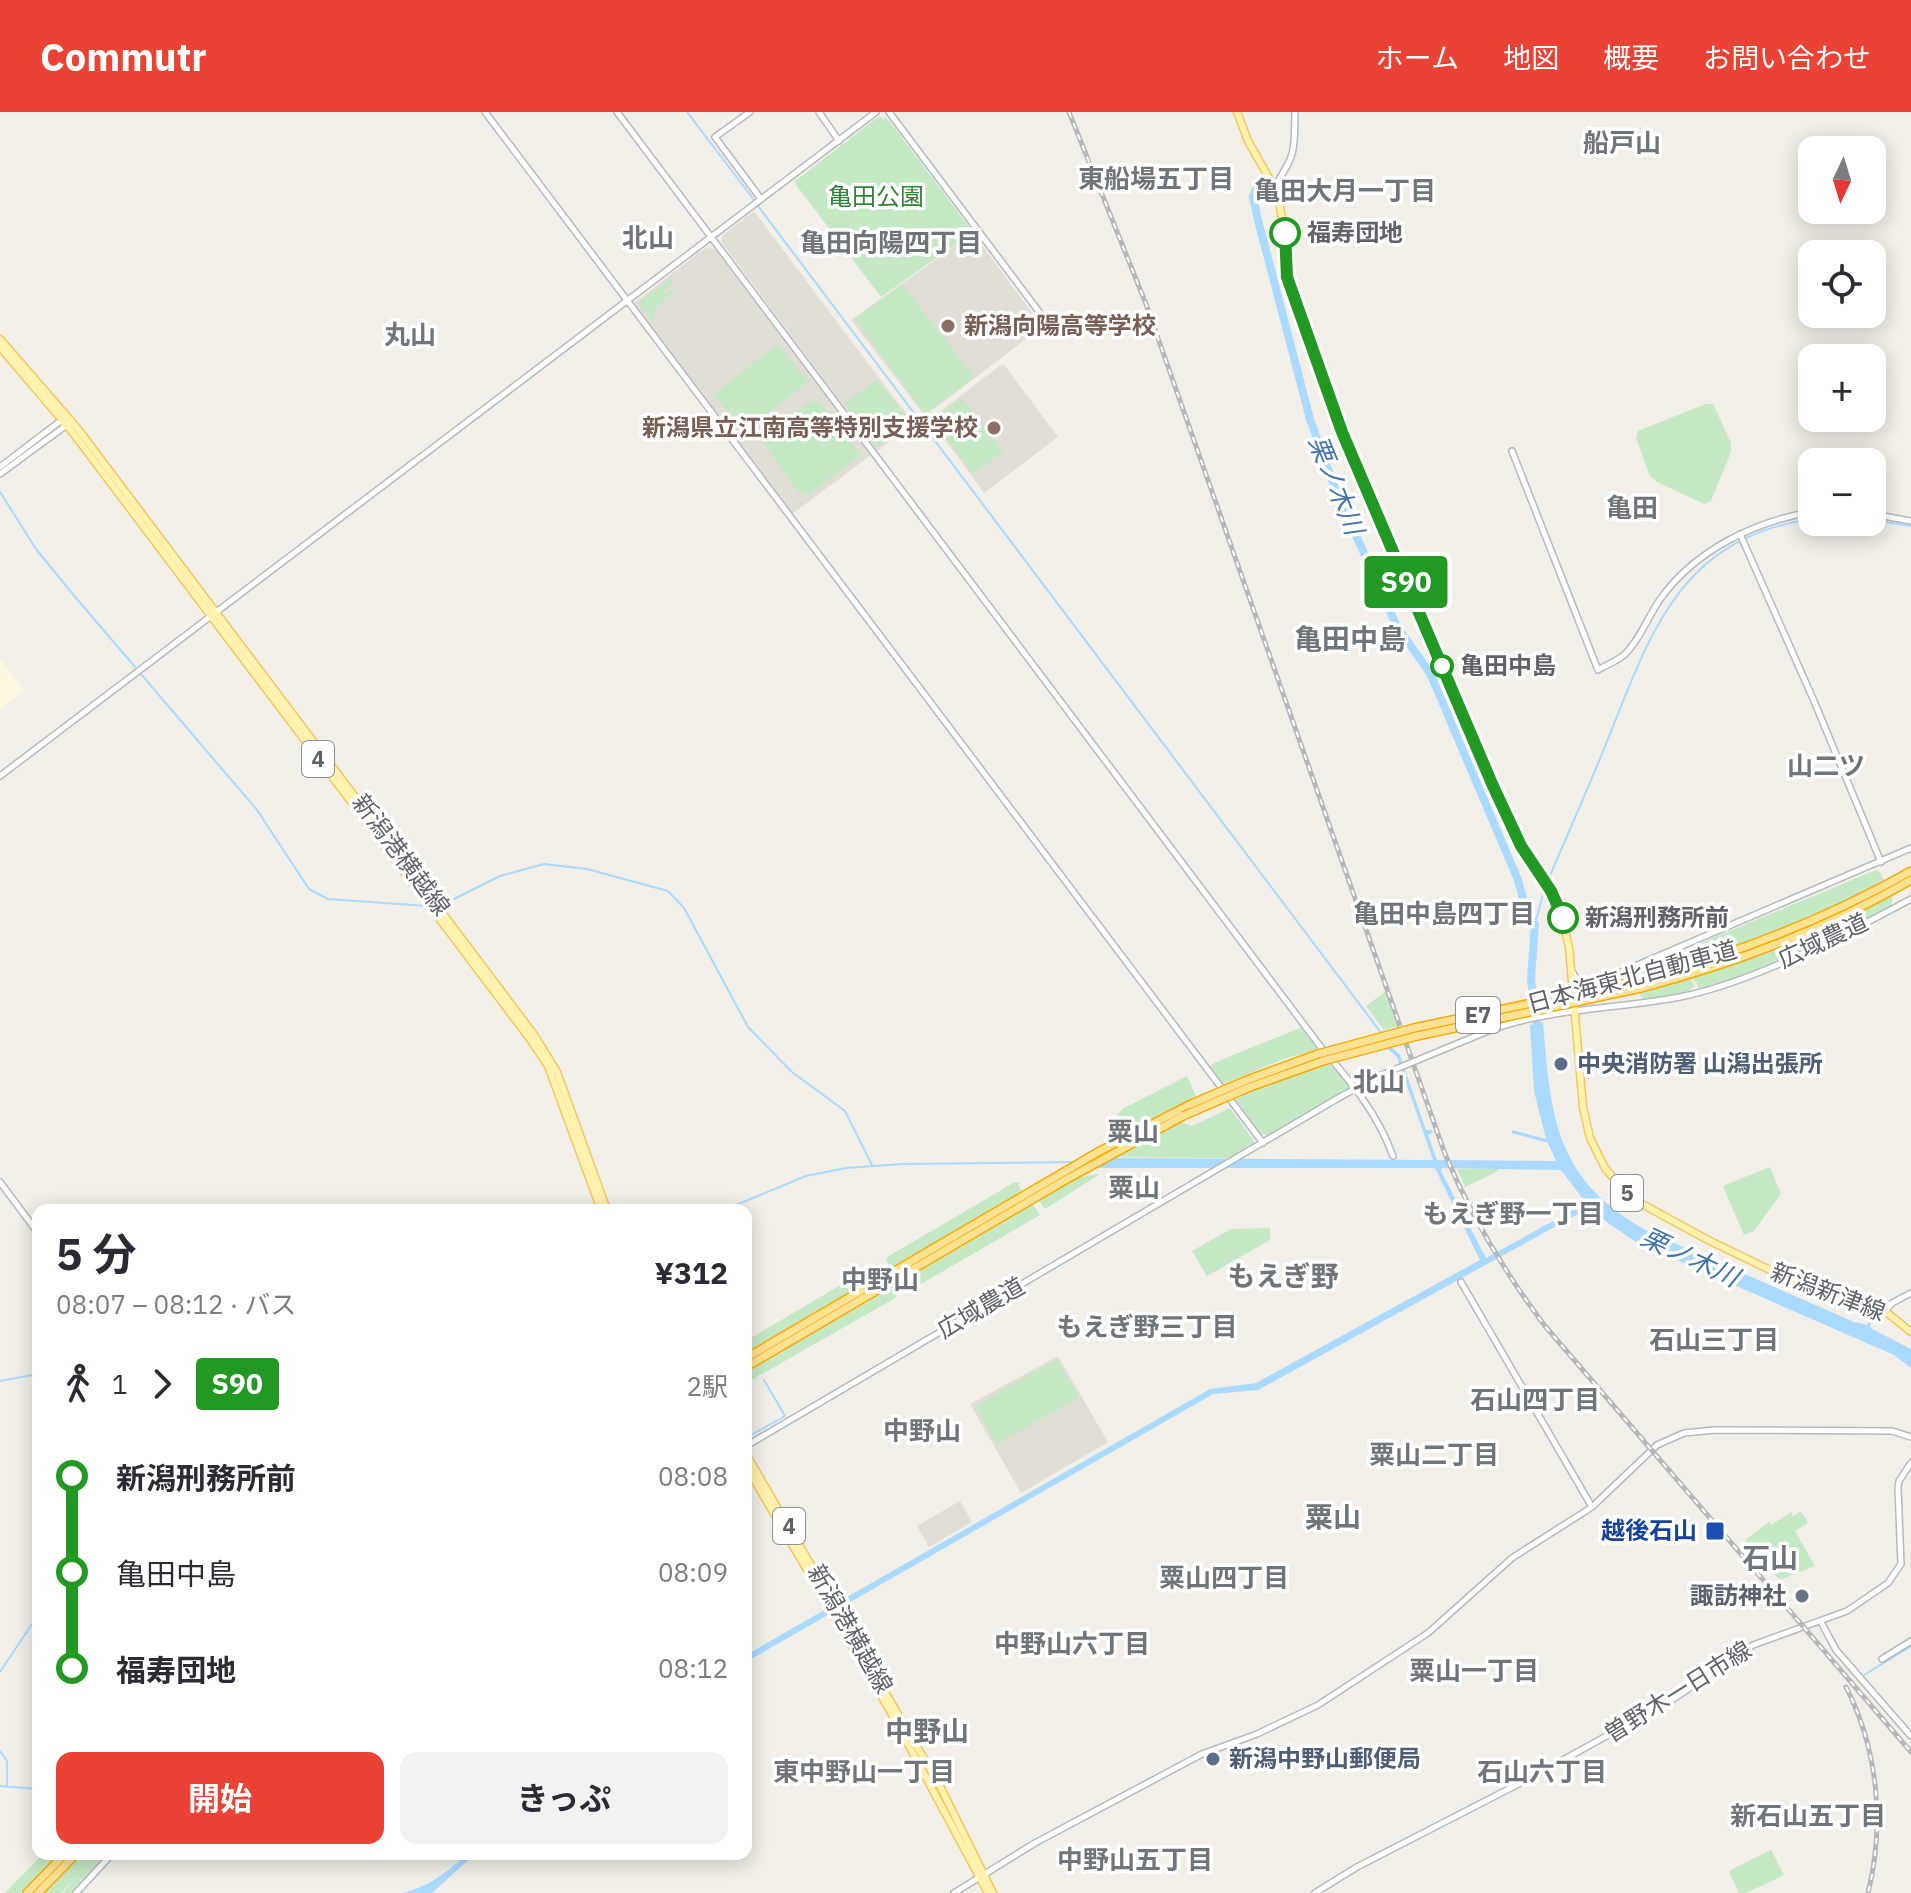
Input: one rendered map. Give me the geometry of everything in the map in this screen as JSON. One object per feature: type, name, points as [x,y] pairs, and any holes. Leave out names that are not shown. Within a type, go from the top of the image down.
[{"type":"highway","name":"日本海東北自動車道","points":[[1640,984],[1777,936],[1832,912],[1911,871]]},
{"type":"highway","name":"日本海東北自動車道","points":[[752,1355],[1191,1104],[1321,1057],[1721,965],[1797,937],[1911,880]]},
{"type":"highway","name":"日本海東北自動車道","points":[[1133,1138],[1248,1083]]},
{"type":"highway","name":"日本海東北自動車道","points":[[752,1363],[1027,1198]]},
{"type":"highway","points":[[27,1893],[59,1860]]},
{"type":"highway","points":[[38,1893],[70,1860]]},
{"type":"main road","name":"新潟新津線","points":[[1237,112],[1282,210],[1287,277],[1342,432],[1493,786],[1521,846],[1551,891],[1566,927],[1586,1123],[1605,1168],[1626,1193],[1659,1214],[1750,1261],[1853,1296],[1885,1311],[1911,1332]]},
{"type":"main road","name":"新潟港横越線","points":[[0,339],[67,421],[431,901],[443,911],[551,1060],[602,1204]]},
{"type":"main road","name":"新潟港横越線","points":[[0,347],[67,421]]},
{"type":"main road","name":"新潟港横越線","points":[[431,901],[434,911],[548,1066],[602,1204]]},
{"type":"main road","name":"新潟港横越線","points":[[752,1464],[830,1601]]},
{"type":"main road","name":"新潟港横越線","points":[[752,1476],[933,1773],[990,1893]]},
{"type":"street","points":[[485,112],[1263,1143]]},
{"type":"street","points":[[617,112],[1320,1046],[1362,1096],[1379,1121],[1393,1156]]},
{"type":"street","points":[[750,112],[715,137],[761,199]]},
{"type":"street","points":[[819,112],[839,141]]},
{"type":"street","points":[[0,776],[876,112]]},
{"type":"street","points":[[889,112],[1049,325]]},
{"type":"street","points":[[1274,187],[1291,161],[1296,146],[1295,112]]},
{"type":"street","points":[[0,467],[67,421]]},
{"type":"street","points":[[0,474],[67,421]]},
{"type":"street","points":[[1512,451],[1598,670],[1626,654],[1661,597],[1704,555],[1775,519],[1798,515]]},
{"type":"street","points":[[1886,517],[1911,521]]},
{"type":"street","points":[[1740,535],[1881,862]]},
{"type":"street","points":[[1571,971],[1583,984],[1600,981],[1911,848]]},
{"type":"street","name":"広域農道","points":[[752,1442],[1379,1076],[1488,1031],[1528,1020],[1699,992],[1799,954],[1911,899]]},
{"type":"street","points":[[0,1182],[32,1225]]},
{"type":"street","points":[[1461,1282],[1592,1507]]},
{"type":"street","points":[[1885,1311],[1892,1303],[1911,1293]]},
{"type":"street","points":[[954,1893],[1035,1843],[1202,1754],[1257,1734],[1318,1705],[1423,1638],[1512,1558],[1592,1507],[1655,1446],[1691,1432],[1892,1431],[1911,1437]]},
{"type":"street","name":"曽野木一日市線","points":[[1315,1893],[1363,1864],[1532,1777],[1684,1693],[1753,1645],[1840,1615],[1872,1595],[1899,1570],[1902,1555],[1898,1488],[1911,1463]]},
{"type":"street","points":[[1821,1622],[1836,1650],[1911,1736]]},
{"type":"street","points":[[1882,1659],[1911,1641]]},
{"type":"street","points":[[76,1893],[106,1860]]},
{"type":"shaded area","points":[[754,211],[913,423],[877,451],[722,243],[722,236]]},
{"type":"shaded area","name":"新潟向陽高等学校","points":[[973,233],[1039,322],[1039,329],[925,416],[851,320]]},
{"type":"shaded area","points":[[705,248],[715,249],[871,455],[792,514],[633,304]]},
{"type":"shaded area","name":"新潟県立江南高等特別支援学校","points":[[1001,365],[1005,366],[1058,437],[984,493],[930,419]]},
{"type":"shaded area","points":[[0,658],[24,691],[0,709]]},
{"type":"shaded area","points":[[1058,1356],[1108,1442],[1021,1493],[970,1404]]},
{"type":"shaded area","points":[[960,1501],[972,1522],[929,1547],[917,1526]]},
{"type":"green space","name":"亀田公園","points":[[878,117],[888,119],[973,232],[881,297],[794,182]]},
{"type":"green space","points":[[670,278],[673,283],[663,291],[666,294],[671,289],[674,292],[656,307],[653,322],[638,303]]},
{"type":"green space","points":[[902,284],[974,377],[925,414],[855,319]]},
{"type":"green space","points":[[778,344],[808,382],[744,432],[714,394]]},
{"type":"green space","points":[[877,379],[910,422],[877,448],[844,404]]},
{"type":"green space","points":[[959,400],[964,401],[1003,452],[973,474],[932,419]]},
{"type":"green space","points":[[811,401],[820,403],[861,455],[809,494],[798,492],[760,439]]},
{"type":"green space","points":[[1713,404],[1731,443],[1731,452],[1711,501],[1704,504],[1650,476],[1636,438],[1638,431]]},
{"type":"green space","points":[[1876,870],[1884,881],[1787,926],[1687,962],[1685,951]]},
{"type":"green space","points":[[1893,895],[1891,908],[1808,949],[1706,989],[1700,989],[1693,978],[1783,948]]},
{"type":"green space","points":[[1675,955],[1684,963],[1635,977],[1639,969]]},
{"type":"green space","points":[[1691,979],[1695,987],[1687,994],[1644,1000],[1638,993]]},
{"type":"green space","points":[[1386,991],[1398,1026],[1384,1030],[1366,1006]]},
{"type":"green space","points":[[1303,1027],[1319,1049],[1284,1059],[1223,1084],[1211,1068],[1223,1059]]},
{"type":"green space","points":[[1329,1063],[1351,1087],[1269,1135],[1261,1134],[1235,1099],[1251,1090]]},
{"type":"green space","points":[[1187,1076],[1196,1096],[1119,1135],[1116,1121],[1124,1108]]},
{"type":"green space","points":[[1230,1108],[1254,1141],[1253,1145],[1231,1158],[1113,1157],[1180,1122],[1192,1126]]},
{"type":"green space","points":[[1770,1167],[1781,1194],[1754,1231],[1744,1235],[1723,1186]]},
{"type":"green space","points":[[1457,1169],[1498,1169],[1498,1171],[1465,1187]]},
{"type":"green space","points":[[1100,1174],[1045,1209],[1039,1201],[1076,1180]]},
{"type":"green space","points":[[1015,1182],[1020,1183],[1018,1185],[1022,1191],[890,1268],[886,1260],[889,1256]]},
{"type":"green space","points":[[1033,1205],[1040,1215],[907,1292],[899,1283]]},
{"type":"green space","points":[[1270,1228],[1270,1240],[1207,1276],[1192,1251],[1231,1229]]},
{"type":"green space","points":[[878,1263],[885,1271],[752,1349],[752,1337]]},
{"type":"green space","points":[[894,1286],[897,1297],[752,1380],[752,1369]]},
{"type":"green space","points":[[1057,1359],[1079,1397],[997,1444],[975,1406]]},
{"type":"green space","points":[[1801,1511],[1808,1523],[1795,1531],[1815,1566],[1778,1578],[1745,1540],[1769,1522],[1771,1525],[1791,1512],[1793,1516]]},
{"type":"green space","points":[[1771,1850],[1784,1875],[1746,1893],[1739,1893],[1729,1871]]},
{"type":"green space","points":[[37,1860],[52,1860],[21,1893],[5,1893]]},
{"type":"green space","points":[[76,1860],[102,1860],[73,1893],[63,1893],[75,1878],[61,1893],[44,1893]]},
{"type":"water","points":[[1543,1022],[1555,1117],[1576,1168],[1594,1191],[1618,1212],[1649,1232],[1854,1322],[1867,1325],[1874,1313],[1870,1328],[1911,1349],[1911,1368],[1894,1355],[1636,1242],[1591,1207],[1258,1390],[1213,1394],[752,1659],[752,1652],[1210,1389],[1256,1383],[1480,1260],[1435,1168],[1095,1168],[1112,1158],[1433,1160],[1397,1057],[1386,1047],[1390,1046],[1400,1055],[1426,1130],[1433,1132],[1428,1135],[1437,1160],[1556,1161],[1548,1143],[1512,1133],[1512,1130],[1546,1139],[1534,1091],[1530,1025]],"holes":[[[1442,1168],[1561,1170],[1586,1203],[1486,1258],[1441,1171]]]},
{"type":"water","points":[[460,1860],[468,1860],[432,1893],[402,1893],[421,1887]]},
{"type":"waterway","points":[[687,112],[754,200]]},
{"type":"waterway","name":"栗ノ木川","points":[[1259,182],[1253,197],[1258,220],[1310,419],[1334,486],[1396,625],[1430,673],[1518,880],[1527,913],[1535,924],[1531,979],[1538,1032]]},
{"type":"waterway","points":[[758,206],[1382,1034]]},
{"type":"waterway","points":[[0,492],[36,549],[257,810],[309,889],[328,899],[427,906]]},
{"type":"waterway","points":[[1546,885],[1638,666],[1675,598],[1700,570],[1729,547],[1766,530],[1798,522]]},
{"type":"waterway","points":[[1886,522],[1911,526]]},
{"type":"waterway","points":[[438,905],[500,876],[544,864],[587,869],[668,891],[684,908],[748,1027],[792,1072],[845,1111],[872,1165]]},
{"type":"waterway","points":[[1535,924],[1544,891]]},
{"type":"waterway","points":[[738,1204],[806,1176],[846,1168],[903,1164],[1075,1162]]},
{"type":"waterway","points":[[0,1381],[32,1375]]},
{"type":"waterway","points":[[753,1434],[785,1416],[764,1380]]},
{"type":"waterway","points":[[0,1672],[32,1624]]},
{"type":"waterway","points":[[1864,1675],[1911,1646]]},
{"type":"waterway","points":[[0,1751],[7,1761],[7,1787]]},
{"type":"waterway","points":[[0,1786],[32,1789]]},
{"type":"railway","points":[[1069,112],[1146,304],[1445,1154],[1466,1200],[1503,1265],[1545,1326],[1911,1752]]},
{"type":"railway","points":[[1846,1687],[1865,1736],[1875,1788],[1876,1841],[1868,1893]]},
{"type":"bus line","name":"S90","points":[[1285,233],[1287,277],[1342,432],[1493,786],[1521,846],[1551,891],[1563,918]]},
{"type":"place","name":"福寿団地","points":[[1285,233]]},
{"type":"place","name":"新潟向陽高等学校","points":[[948,326]]},
{"type":"place","name":"新潟県立江南高等特別支援学校","points":[[994,428]]},
{"type":"place","name":"亀田中島","points":[[1442,666]]},
{"type":"place","name":"新潟刑務所前","points":[[1563,918]]},
{"type":"place","name":"中央消防署 山潟出張所","points":[[1561,1064]]},
{"type":"place","name":"越後石山","points":[[1715,1531]]},
{"type":"place","name":"諏訪神社","points":[[1802,1596]]},
{"type":"place","name":"新潟中野山郵便局","points":[[1213,1759]]},
{"type":"district","name":"船戸山","points":[[1622,143]]},
{"type":"district","name":"東船場五丁目","points":[[1156,179]]},
{"type":"district","name":"亀田大月一丁目","points":[[1345,191]]},
{"type":"district","name":"北山","points":[[648,238]]},
{"type":"district","name":"亀田向陽四丁目","points":[[891,243]]},
{"type":"district","name":"丸山","points":[[410,335]]},
{"type":"district","name":"亀田","points":[[1632,508]]},
{"type":"district","name":"亀田中島","points":[[1350,639]]},
{"type":"district","name":"山二ツ","points":[[1826,766]]},
{"type":"district","name":"亀田中島四丁目","points":[[1444,914]]},
{"type":"district","name":"北山","points":[[1379,1082]]},
{"type":"district","name":"粟山","points":[[1133,1132]]},
{"type":"district","name":"粟山","points":[[1134,1188]]},
{"type":"district","name":"もえぎ野一丁目","points":[[1513,1214]]},
{"type":"district","name":"もえぎ野","points":[[1283,1276]]},
{"type":"district","name":"中野山","points":[[880,1280]]},
{"type":"district","name":"もえぎ野三丁目","points":[[1147,1327]]},
{"type":"district","name":"石山三丁目","points":[[1714,1340]]},
{"type":"district","name":"石山四丁目","points":[[1535,1400]]},
{"type":"district","name":"中野山","points":[[922,1431]]},
{"type":"district","name":"粟山二丁目","points":[[1434,1455]]},
{"type":"district","name":"粟山","points":[[1333,1517]]},
{"type":"district","name":"石山","points":[[1770,1558]]},
{"type":"district","name":"粟山四丁目","points":[[1224,1578]]},
{"type":"district","name":"中野山六丁目","points":[[1072,1644]]},
{"type":"district","name":"粟山一丁目","points":[[1474,1671]]},
{"type":"district","name":"中野山","points":[[927,1731]]},
{"type":"district","name":"東中野山一丁目","points":[[864,1772]]},
{"type":"district","name":"石山六丁目","points":[[1542,1772]]},
{"type":"district","name":"新石山五丁目","points":[[1808,1816]]},
{"type":"district","name":"中野山五丁目","points":[[1135,1860]]}]
